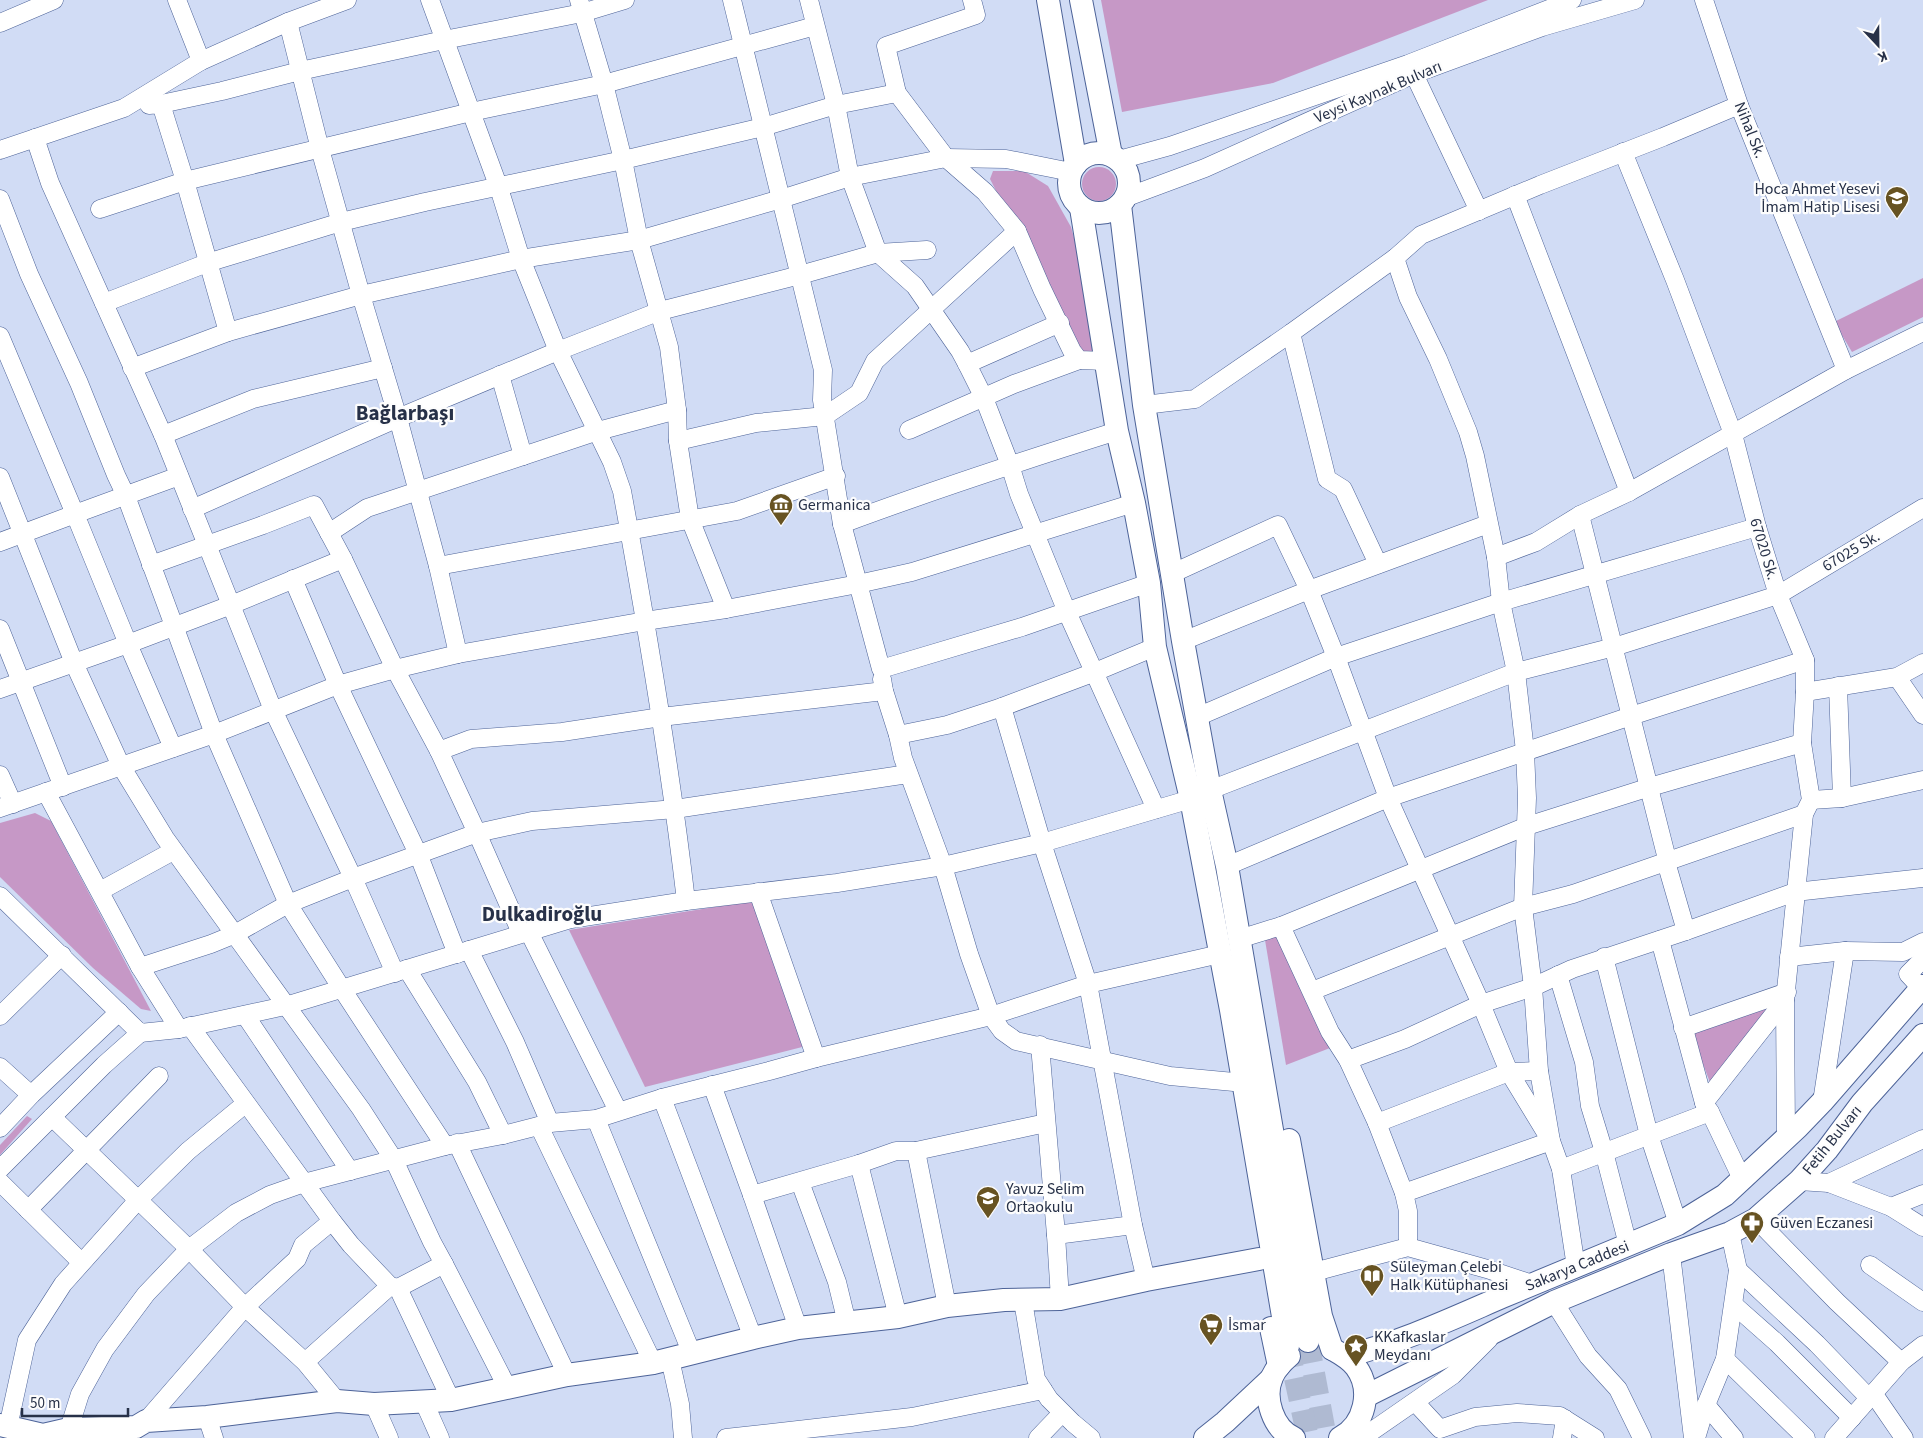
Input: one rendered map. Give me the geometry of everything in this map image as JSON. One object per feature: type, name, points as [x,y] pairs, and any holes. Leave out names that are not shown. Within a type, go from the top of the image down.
[{"type":"main road","points":[[1048,0],[1074,168]]},
{"type":"main road","points":[[1081,0],[1115,158]]},
{"type":"main road","points":[[1102,153],[1115,158],[1125,168],[1129,176],[1130,187],[1123,201],[1112,211],[1101,214],[1082,208],[1074,200],[1070,191],[1069,181],[1074,168],[1084,158],[1092,154],[1102,153]]},
{"type":"main road","points":[[1082,208],[1117,431],[1134,503],[1149,583],[1155,647],[1200,794],[1227,866],[1239,939],[1241,1006],[1298,1343],[1298,1288],[1241,1006],[1220,954],[1200,794],[1197,717],[1144,405],[1123,201]]},
{"type":"main road","name":"Fetih Bulvarı","points":[[1742,1179],[1822,1102],[1922,987]]},
{"type":"main road","points":[[1241,1006],[1228,1043],[1248,1170],[1275,1372],[1268,1395],[1271,1412],[1279,1426],[1290,1437]]},
{"type":"main road","points":[[1241,1006],[1264,1022],[1271,1048],[1321,1316],[1339,1353],[1356,1367],[1363,1381],[1366,1396],[1363,1411],[1348,1437]]},
{"type":"main road","name":"Fetih Bulvarı","points":[[1745,1225],[1799,1181],[1827,1150],[1862,1103],[1923,1035]]},
{"type":"main road","points":[[1792,1132],[1810,1128],[1823,1138],[1827,1150]]},
{"type":"main road","name":"Sakarya Caddesi","points":[[1205,1438],[1225,1422],[1289,1356],[1303,1349],[1318,1347],[1339,1353],[1401,1339],[1688,1219],[1725,1195],[1742,1179]]},
{"type":"main road","points":[[1725,1195],[1727,1202],[1745,1225]]},
{"type":"main road","name":"Sakarya Caddesi","points":[[1366,1396],[1554,1302],[1745,1225]]},
{"type":"main road","points":[[4,1426],[43,1436],[69,1429],[141,1429],[207,1416],[337,1401],[374,1404],[451,1400],[567,1375],[672,1359],[798,1328],[898,1317],[947,1306],[1004,1300],[1060,1299],[1146,1280],[1259,1259]]},
{"type":"street","points":[[0,23],[54,0]]},
{"type":"street","points":[[177,0],[200,61]]},
{"type":"street","points":[[124,108],[200,61],[288,22],[347,0]]},
{"type":"street","points":[[430,0],[499,188],[521,258],[558,351],[598,431],[622,491],[661,717],[686,901]]},
{"type":"street","points":[[0,150],[124,108],[161,104],[222,91],[300,71],[444,40],[580,6],[626,0]]},
{"type":"street","points":[[732,0],[823,370],[822,400],[836,476],[842,524],[881,669],[884,691],[908,774],[943,866],[969,954],[991,1016],[1002,1031],[1016,1041],[1170,1076],[1234,1082]]},
{"type":"street","points":[[809,0],[836,105],[850,177],[878,253],[915,286],[967,364],[984,398],[1019,494],[1067,612],[1156,809]]},
{"type":"street","points":[[972,0],[976,15],[886,46],[897,93],[946,158],[985,192],[1017,231],[1042,290],[1072,351],[1080,360]]},
{"type":"street","name":"Veysi Kaynak Bulvarı","points":[[1115,158],[1170,146],[1408,64],[1572,0]]},
{"type":"street","name":"Veysi Kaynak Bulvarı","points":[[1123,201],[1205,168],[1414,74],[1542,26],[1635,0]]},
{"type":"street","name":"Nihal Sk.","points":[[1704,0],[1739,105],[1846,370]]},
{"type":"street","points":[[580,6],[604,84],[623,160],[639,240],[670,347],[677,410],[678,441],[690,519],[726,609]]},
{"type":"street","points":[[288,22],[320,149],[418,490],[458,654]]},
{"type":"street","points":[[100,209],[185,181],[471,112],[604,84],[815,26]]},
{"type":"street","points":[[1414,74],[1479,211]]},
{"type":"street","points":[[104,304],[207,263],[342,222],[763,128],[836,105],[897,93]]},
{"type":"street","points":[[161,104],[228,332]]},
{"type":"street","points":[[1144,405],[1195,399],[1395,258],[1421,235],[1739,105]]},
{"type":"street","points":[[35,138],[50,182],[162,435],[273,710],[401,971],[477,1082],[503,1135]]},
{"type":"street","name":"67020 Sk.","points":[[1623,152],[1675,280],[1733,434],[1757,526],[1778,595],[1805,660]]},
{"type":"street","points":[[132,368],[228,332],[361,295],[521,258],[639,240],[850,177],[946,158],[1006,159],[1074,168]]},
{"type":"street","points":[[1515,195],[1629,492]]},
{"type":"street","points":[[0,199],[29,274],[72,367],[126,496],[214,734],[288,904],[342,989],[451,1144],[567,1375]]},
{"type":"street","points":[[678,441],[756,423],[825,416],[859,393],[875,361],[1017,231]]},
{"type":"street","points":[[192,509],[500,374],[660,311],[878,253],[927,250]]},
{"type":"street","points":[[1395,258],[1408,297],[1468,432],[1475,456],[1496,557],[1501,602],[1516,672],[1525,751],[1527,826],[1523,907],[1533,987],[1539,1071],[1551,1141],[1561,1168],[1576,1267]]},
{"type":"street","points":[[967,364],[1060,324]]},
{"type":"street","points":[[1496,557],[1536,542],[1580,515],[1629,492],[1846,370],[1923,332]]},
{"type":"street","points":[[1291,333],[1327,479],[1342,489],[1378,564]]},
{"type":"street","points":[[0,336],[172,748]]},
{"type":"street","points":[[909,430],[1080,360],[1106,361]]},
{"type":"street","points":[[162,435],[253,399],[383,368]]},
{"type":"street","points":[[500,374],[523,456]]},
{"type":"street","points":[[329,533],[366,508],[598,431],[677,410]]},
{"type":"street","points":[[842,524],[1010,465],[1117,431]]},
{"type":"street","points":[[0,542],[179,476]]},
{"type":"street","points":[[438,566],[737,511],[836,476]]},
{"type":"street","points":[[0,477],[74,663],[121,766],[173,851],[361,1109],[394,1160],[432,1242],[507,1387]]},
{"type":"street","points":[[0,775],[6,806],[214,734],[338,684],[458,654],[645,621],[726,609],[912,572],[1134,503]]},
{"type":"street","points":[[150,564],[263,525],[314,505],[343,559],[395,669],[439,751],[525,932],[618,1111]]},
{"type":"street","name":"67025 Sk.","points":[[140,1033],[184,1028],[285,1006],[525,932],[571,920],[686,901],[837,883],[943,866],[1042,843],[1200,794],[1516,672],[1614,647],[1778,595],[1923,508]]},
{"type":"street","points":[[1580,515],[1650,787],[1666,862],[1686,932]]},
{"type":"street","points":[[1183,641],[1309,590],[1488,524]]},
{"type":"street","points":[[1172,574],[1278,525],[1309,590],[1336,657],[1388,798],[1481,1004],[1509,1072],[1551,1141]]},
{"type":"street","points":[[1197,717],[1336,657],[1501,602],[1595,576],[1757,526]]},
{"type":"street","points":[[0,689],[231,605],[343,559]]},
{"type":"street","points":[[293,579],[338,684],[463,952],[515,1042],[544,1125],[672,1359]]},
{"type":"street","points":[[881,669],[1067,612],[1149,583]]},
{"type":"street","points":[[0,629],[63,787]]},
{"type":"street","points":[[898,735],[947,725],[1002,708],[1155,647]]},
{"type":"street","points":[[1227,866],[1388,798],[1525,751],[1805,660],[1806,692],[1802,743],[1807,807],[1796,892],[1786,996],[1792,1132]]},
{"type":"street","points":[[1806,692],[1897,677],[1923,662]]},
{"type":"street","points":[[1897,677],[1923,715]]},
{"type":"street","points":[[1838,686],[1842,798]]},
{"type":"street","points":[[439,751],[472,739],[562,732],[661,717],[884,691]]},
{"type":"street","points":[[1002,708],[1042,843],[1088,984],[1133,1225],[1146,1280]]},
{"type":"street","points":[[1239,939],[1281,926],[1527,826],[1650,787],[1802,743]]},
{"type":"street","points":[[140,967],[211,944],[233,935],[288,904],[477,833],[532,820],[675,809],[908,774]]},
{"type":"street","points":[[1312,990],[1523,907],[1573,894],[1666,862],[1807,807],[1923,780]]},
{"type":"street","points":[[46,792],[140,967],[184,1028],[245,1104],[351,1245],[394,1287],[451,1400]]},
{"type":"street","points":[[100,891],[173,851]]},
{"type":"street","points":[[1348,1060],[1405,1040],[1481,1004],[1533,987],[1604,957],[1686,932],[1796,892],[1923,878]]},
{"type":"street","points":[[758,892],[816,1058]]},
{"type":"street","points":[[0,1170],[104,1064],[140,1033],[62,955],[2,901]]},
{"type":"street","points":[[1281,926],[1330,1032],[1348,1060],[1377,1122],[1404,1193],[1408,1211],[1408,1247]]},
{"type":"street","points":[[1660,940],[1683,1028],[1707,1108],[1742,1179]]},
{"type":"street","points":[[1789,957],[1845,952],[1903,952],[1923,942]]},
{"type":"street","points":[[1822,1102],[1845,952]]},
{"type":"street","points":[[69,1429],[80,1394],[106,1349],[146,1294],[189,1248],[236,1212],[270,1195],[304,1183],[451,1144],[503,1135],[544,1125],[596,1119],[662,1098],[816,1058],[991,1016],[1088,984],[1220,954]]},
{"type":"street","points":[[0,1016],[62,955]]},
{"type":"street","points":[[1604,957],[1649,1135],[1688,1219]]},
{"type":"street","points":[[1922,987],[1908,974],[1923,959]]},
{"type":"street","points":[[1558,975],[1584,1062],[1590,1106],[1628,1245]]},
{"type":"street","points":[[1683,1028],[1786,996]]},
{"type":"street","points":[[1561,1168],[1649,1135],[1707,1108],[1786,996]]},
{"type":"street","points":[[0,1128],[31,1095],[119,1012]]},
{"type":"street","points":[[244,1016],[350,1171]]},
{"type":"street","points":[[1040,1045],[1060,1299]]},
{"type":"street","points":[[0,1067],[31,1095]]},
{"type":"street","points":[[1377,1122],[1509,1072],[1539,1071]]},
{"type":"street","points":[[28,1210],[159,1076]]},
{"type":"street","points":[[712,1085],[798,1328]]},
{"type":"street","points":[[662,1098],[753,1338]]},
{"type":"street","points":[[4,1426],[27,1340],[63,1284],[138,1200],[188,1151],[245,1104]]},
{"type":"street","points":[[52,1117],[189,1248],[246,1308],[305,1362],[337,1401]]},
{"type":"street","points":[[596,1119],[672,1359],[680,1404],[682,1438]]},
{"type":"street","points":[[752,1195],[859,1164],[896,1151],[916,1151],[1046,1123]]},
{"type":"street","points":[[1829,1183],[1923,1139]]},
{"type":"street","points":[[1404,1193],[1551,1141]]},
{"type":"street","points":[[916,1151],[947,1306]]},
{"type":"street","points":[[859,1164],[898,1317]]},
{"type":"street","points":[[1799,1181],[1829,1183],[1891,1207],[1923,1228]]},
{"type":"street","points":[[0,1182],[81,1262]]},
{"type":"street","points":[[800,1182],[837,1282],[846,1323]]},
{"type":"street","points":[[1891,1207],[1923,1194]]},
{"type":"street","points":[[141,1429],[246,1308],[297,1259],[303,1245],[332,1221]]},
{"type":"street","points":[[1056,1235],[1133,1225]]},
{"type":"street","points":[[1694,1438],[1725,1359],[1745,1225]]},
{"type":"street","points":[[1745,1225],[1837,1302],[1901,1362]]},
{"type":"street","points":[[1298,1288],[1314,1272],[1408,1247],[1532,1284]]},
{"type":"street","points":[[1671,1254],[1694,1438]]},
{"type":"street","points":[[305,1362],[394,1287],[444,1264]]},
{"type":"street","points":[[1870,1265],[1923,1302]]},
{"type":"street","points":[[1738,1270],[1871,1396],[1904,1438]]},
{"type":"street","points":[[1023,1301],[1036,1379],[1049,1399],[1062,1413],[1091,1438]]},
{"type":"street","points":[[1554,1302],[1588,1356],[1618,1389],[1642,1438]]},
{"type":"street","points":[[1734,1305],[1777,1343],[1852,1418]]},
{"type":"street","points":[[1348,1437],[1386,1430],[1415,1402],[1453,1375],[1500,1328]]},
{"type":"street","points":[[1834,1438],[1901,1362],[1921,1352]]},
{"type":"street","points":[[1725,1359],[1806,1438]]},
{"type":"street","points":[[726,1438],[912,1417],[1043,1390]]},
{"type":"street","points":[[424,1402],[440,1438]]},
{"type":"street","points":[[1415,1402],[1441,1434],[1475,1417],[1517,1414],[1560,1416],[1596,1438]]},
{"type":"street","points":[[374,1404],[389,1438]]},
{"type":"street","points":[[1706,1405],[1734,1438]]},
{"type":"street","points":[[1038,1438],[1062,1413]]},
{"type":"street","points":[[207,1416],[214,1438]]},
{"type":"street","points":[[1562,1438],[1565,1419]]},
{"type":"shaded area","points":[[1101,0],[1488,0],[1273,83],[1122,112]]},
{"type":"shaded area","points":[[1099,167],[1106,168],[1111,172],[1115,177],[1115,191],[1111,196],[1106,200],[1099,201],[1092,200],[1087,196],[1083,191],[1082,184],[1083,177],[1087,172],[1092,168]]},
{"type":"shaded area","points":[[993,171],[1024,171],[1048,186],[1071,227],[1085,277],[1097,352],[1080,355],[990,179]]},
{"type":"shaded area","points":[[1923,278],[1923,317],[1852,352],[1834,322]]},
{"type":"shaded area","points":[[35,813],[51,821],[151,1011],[141,1009],[93,968],[0,877],[0,823]]},
{"type":"shaded area","points":[[753,901],[810,1045],[645,1087],[569,930]]},
{"type":"shaded area","points":[[1271,935],[1278,935],[1330,1048],[1286,1065],[1265,940]]},
{"type":"shaded area","points":[[1770,999],[1760,1026],[1711,1085],[1691,1033]]},
{"type":"shaded area","points":[[27,1116],[32,1119],[0,1155],[0,1145]]},
{"type":"tunnel","points":[[1308,1341],[1326,1438]]},
{"type":"tunnel","points":[[1288,1346],[1308,1438]]},
{"type":"place","name":"Hoca Ahmet Yesevi İmam Hatip Lisesi","points":[[1897,219]]},
{"type":"place","name":"Germanica","points":[[781,526]]},
{"type":"place","name":"Yavuz Selim Ortaokulu","points":[[988,1219]]},
{"type":"place","name":"Güven Eczanesi","points":[[1752,1244]]},
{"type":"place","name":"Süleyman Çelebi Halk Kütüphanesi","points":[[1372,1297]]},
{"type":"place","name":"İsmar","points":[[1211,1346]]},
{"type":"place","name":"KKafkaslar Meydanı","points":[[1356,1367]]},
{"type":"district","name":"Bağlarbaşı","points":[[405,413]]},
{"type":"district","name":"Dulkadiroğlu","points":[[542,914]]}]
